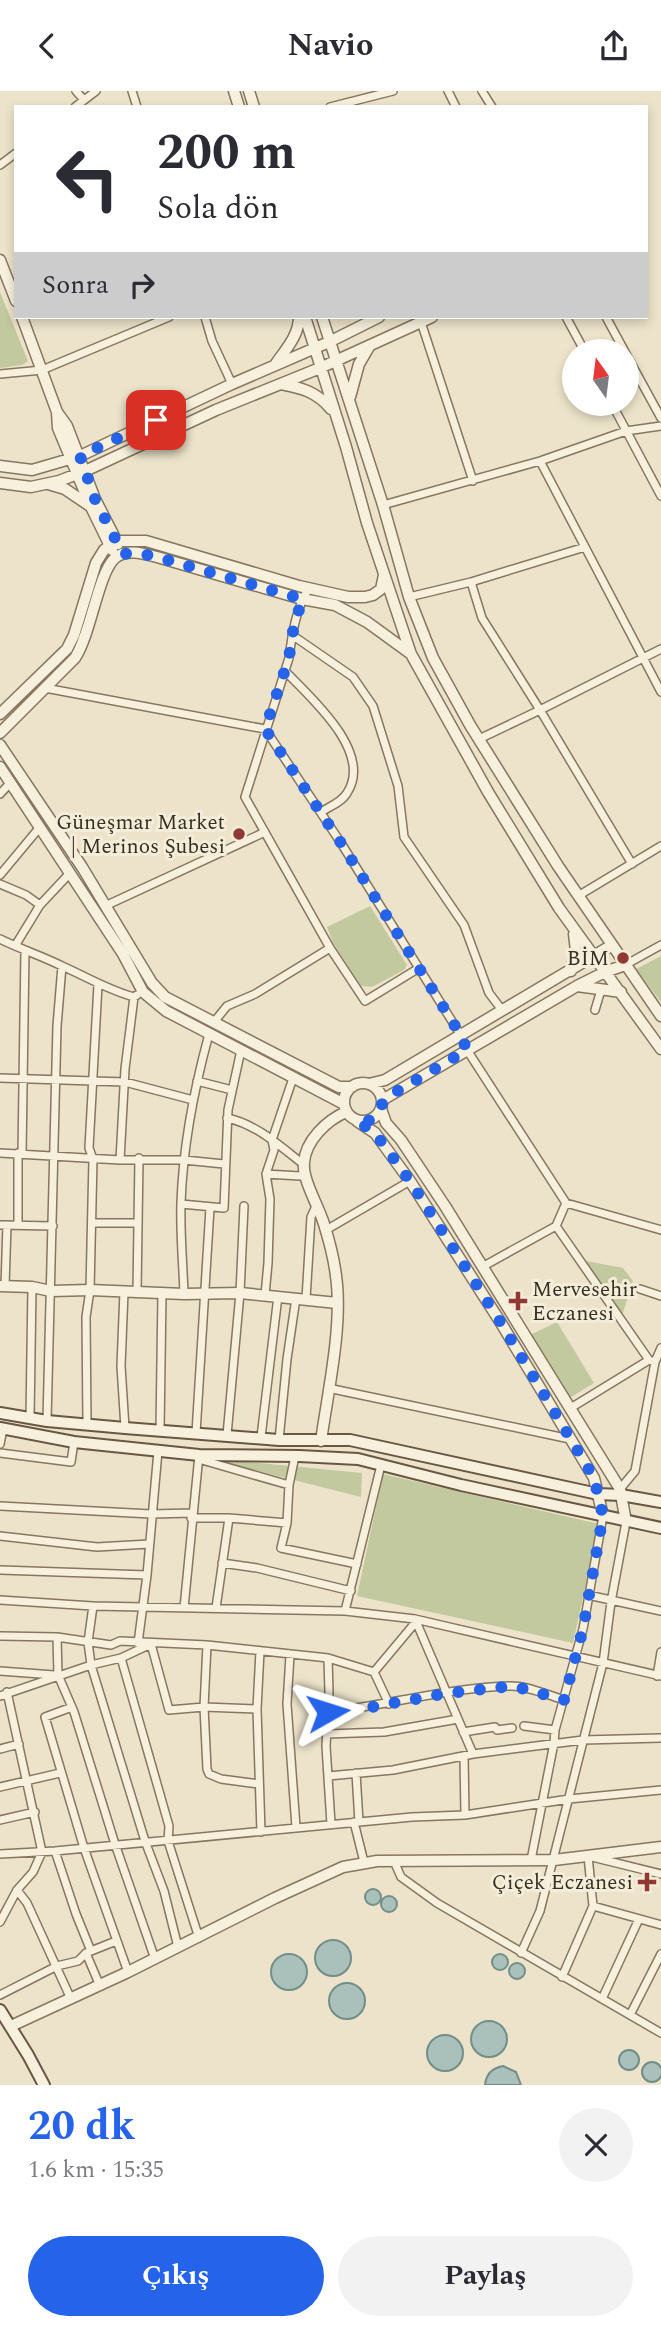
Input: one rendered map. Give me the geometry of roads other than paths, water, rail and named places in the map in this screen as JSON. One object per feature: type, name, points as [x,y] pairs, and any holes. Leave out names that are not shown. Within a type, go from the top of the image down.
[{"type":"main road","points":[[0,1413],[87,1425],[279,1440],[350,1440],[598,1494],[620,1492],[661,1502]]},
{"type":"main road","points":[[1,1436],[199,1455],[358,1459],[661,1528]]},
{"type":"main road","points":[[0,2010],[44,2085]]},
{"type":"street","points":[[76,91],[83,100]]},
{"type":"street","points":[[77,105],[96,91]]},
{"type":"street","points":[[338,105],[393,91]]},
{"type":"street","points":[[0,260],[3,278],[13,285]]},
{"type":"street","points":[[23,319],[57,412],[58,428],[76,457],[93,503],[119,556]]},
{"type":"street","points":[[0,374],[42,370],[164,319]]},
{"type":"street","points":[[206,319],[212,341],[232,384]]},
{"type":"street","points":[[274,365],[293,340],[299,319]]},
{"type":"street","points":[[306,319],[411,654],[488,792],[574,931],[661,1049]]},
{"type":"street","points":[[323,319],[383,505],[409,597],[433,658],[479,739],[578,896],[661,1016]]},
{"type":"street","points":[[0,466],[32,470],[76,457],[329,342],[369,319]]},
{"type":"street","points":[[0,483],[32,487],[81,473],[216,410],[369,347],[428,319]]},
{"type":"street","points":[[567,319],[578,339]]},
{"type":"street","points":[[607,319],[618,339]]},
{"type":"street","points":[[421,322],[473,481]]},
{"type":"street","points":[[350,401],[359,364],[369,347]]},
{"type":"street","points":[[639,377],[661,418]]},
{"type":"street","points":[[281,384],[316,394],[335,414]]},
{"type":"street","points":[[619,417],[661,496]]},
{"type":"street","points":[[383,505],[540,461],[626,431],[661,426]]},
{"type":"street","points":[[540,461],[661,692]]},
{"type":"street","points":[[93,503],[95,482],[103,462]]},
{"type":"street","points":[[48,483],[93,503]]},
{"type":"street","points":[[0,714],[67,649],[74,635],[96,563],[104,550],[113,544],[146,541],[348,597],[373,595],[381,589],[384,575]]},
{"type":"street","points":[[409,597],[471,582],[585,547]]},
{"type":"street","points":[[0,733],[75,659],[83,647],[106,572],[119,556],[137,553],[157,557],[302,599],[335,605],[368,622],[411,654]]},
{"type":"street","points":[[471,582],[482,618],[632,864]]},
{"type":"street","points":[[309,588],[302,599],[285,671],[245,797],[330,948],[365,1000],[419,968]]},
{"type":"street","points":[[292,635],[353,677],[373,706],[398,786],[404,837],[464,925],[489,993],[502,1010]]},
{"type":"street","points":[[479,739],[661,649]]},
{"type":"street","points":[[285,671],[342,733],[355,768],[348,793],[321,812]]},
{"type":"street","points":[[45,688],[265,729],[321,812],[460,1034],[467,1050],[566,1203],[661,1230]]},
{"type":"street","points":[[0,745],[105,905],[152,983],[165,997],[339,1087],[352,1087]]},
{"type":"street","points":[[0,767],[122,954],[139,994],[125,1082],[120,1160]]},
{"type":"street","points":[[0,794],[11,782]]},
{"type":"street","points":[[0,876],[40,827]]},
{"type":"street","points":[[105,905],[265,832]]},
{"type":"street","points":[[578,896],[661,846]]},
{"type":"street","points":[[15,946],[40,905],[70,873]]},
{"type":"street","points":[[0,884],[26,895],[40,905]]},
{"type":"street","points":[[571,971],[576,951],[574,931]]},
{"type":"street","points":[[0,941],[62,965],[98,985],[139,994],[166,1011],[293,1077],[345,1108],[357,1121],[375,1133],[410,1181],[501,1323],[594,1478],[603,1516],[576,1658],[555,1730],[531,1860]]},
{"type":"street","points":[[266,1174],[300,1175],[313,1138],[345,1108],[345,1094],[352,1087],[385,1080],[612,945]]},
{"type":"street","points":[[357,1121],[374,1118],[384,1099],[577,986],[625,965],[661,945]]},
{"type":"street","points":[[214,1022],[228,1006],[255,994],[330,948]]},
{"type":"street","points":[[18,1225],[24,1080],[25,950]]},
{"type":"street","points":[[47,1421],[55,1080],[58,989],[62,965]]},
{"type":"street","points":[[87,1425],[86,1317],[90,1290],[93,1159],[89,1148],[98,985]]},
{"type":"street","points":[[577,986],[621,992]]},
{"type":"street","points":[[595,1010],[601,990]]},
{"type":"street","points":[[184,1294],[181,1204],[184,1160],[193,1100],[209,1034]]},
{"type":"street","points":[[181,1204],[223,1208],[227,1118],[241,1050]]},
{"type":"street","points":[[265,1295],[269,1212],[266,1174],[274,1150],[272,1140],[293,1077]]},
{"type":"street","points":[[0,1078],[125,1082],[193,1100]]},
{"type":"street","points":[[197,1081],[232,1090]]},
{"type":"street","points":[[369,1084],[379,1091],[386,1123],[401,1140],[482,1267],[620,1492],[626,1522],[603,1663],[540,1911],[521,1953]]},
{"type":"street","points":[[227,1118],[239,1120],[272,1140],[304,1168],[326,1230],[336,1276],[337,1303],[321,1441]]},
{"type":"street","points":[[0,1153],[224,1164]]},
{"type":"street","points":[[137,1292],[139,1158]]},
{"type":"street","points":[[326,1230],[410,1181]]},
{"type":"street","points":[[482,1267],[556,1226],[566,1203]]},
{"type":"street","points":[[279,1440],[287,1359],[301,1299],[311,1217],[317,1204]]},
{"type":"street","points":[[227,1435],[240,1293],[244,1206]]},
{"type":"street","points":[[196,1433],[210,1207]]},
{"type":"street","points":[[92,1223],[138,1223]]},
{"type":"street","points":[[53,1226],[4,1225],[3,1286],[51,1291],[240,1293],[337,1303]]},
{"type":"street","points":[[556,1226],[652,1361],[635,1471],[620,1492]]},
{"type":"street","points":[[30,1418],[32,1287]]},
{"type":"street","points":[[640,1289],[661,1296]]},
{"type":"street","points":[[124,1292],[121,1366],[125,1427]]},
{"type":"street","points":[[160,1430],[162,1294]]},
{"type":"street","points":[[261,1437],[278,1296]]},
{"type":"street","points":[[569,1409],[652,1361],[661,1348]]},
{"type":"street","points":[[328,1388],[570,1439]]},
{"type":"street","points":[[0,1453],[71,1462],[74,1442]]},
{"type":"street","points":[[138,1643],[158,1451]]},
{"type":"street","points":[[199,1455],[202,1460],[289,1485]]},
{"type":"street","points":[[184,1608],[199,1455]]},
{"type":"street","points":[[295,1456],[289,1485],[287,1523],[281,1548],[357,1564]]},
{"type":"street","points":[[345,1611],[381,1465]]},
{"type":"street","points":[[0,1506],[192,1515],[287,1523]]},
{"type":"street","points":[[216,1608],[229,1518]]},
{"type":"street","points":[[0,1537],[97,1548],[149,1544]]},
{"type":"street","points":[[222,1563],[351,1591]]},
{"type":"street","points":[[0,1570],[147,1575]]},
{"type":"street","points":[[588,1595],[661,1611]]},
{"type":"street","points":[[0,1600],[93,1606],[345,1611],[415,1621],[659,1676],[661,1655]]},
{"type":"street","points":[[93,1606],[88,1642],[91,1665],[145,1841],[164,1891],[178,1947]]},
{"type":"street","points":[[374,1672],[415,1621]]},
{"type":"street","points":[[415,1621],[473,1755]]},
{"type":"street","points":[[0,1636],[57,1637],[111,1645],[120,1641],[207,1645],[328,1658],[374,1672],[389,1704]]},
{"type":"street","points":[[57,1637],[58,1675],[72,1707],[155,1959]]},
{"type":"street","points":[[0,1921],[17,1890],[33,1873],[42,1852],[19,1744],[4,1694],[58,1675],[121,1658],[151,1644]]},
{"type":"street","points":[[151,1644],[169,1710],[205,1707],[257,1709]]},
{"type":"street","points":[[207,1645],[207,1769],[209,1774],[221,1779],[259,1784]]},
{"type":"street","points":[[260,1651],[257,1709],[261,1832]]},
{"type":"street","points":[[290,1655],[288,1704],[296,1828]]},
{"type":"street","points":[[121,1658],[169,1826],[168,1841],[198,1938]]},
{"type":"street","points":[[328,1658],[327,1734],[331,1824]]},
{"type":"street","points":[[0,1671],[58,1675]]},
{"type":"street","points":[[328,1712],[448,1693],[514,1686],[564,1700]]},
{"type":"street","points":[[72,1707],[45,1717],[84,1849],[128,1972]]},
{"type":"street","points":[[327,1734],[384,1732],[458,1719]]},
{"type":"street","points":[[524,1726],[555,1730]]},
{"type":"street","points":[[463,1732],[495,1727],[497,1730],[512,1728]]},
{"type":"street","points":[[328,1776],[393,1770],[554,1743],[661,1738]]},
{"type":"street","points":[[0,1749],[19,1744]]},
{"type":"street","points":[[464,1756],[465,1815]]},
{"type":"street","points":[[0,1787],[60,1773]]},
{"type":"street","points":[[356,1773],[356,1822],[364,1863]]},
{"type":"street","points":[[0,1854],[84,1849],[412,1817],[465,1815],[542,1802],[661,1790]]},
{"type":"street","points":[[0,1820],[35,1812]]},
{"type":"street","points":[[0,2032],[344,1867],[394,1861],[554,1860],[661,1847]]},
{"type":"street","points":[[55,1851],[100,1986]]},
{"type":"street","points":[[588,1856],[661,1874]]},
{"type":"street","points":[[562,1977],[593,1906],[588,1856]]},
{"type":"street","points":[[394,1861],[401,1877],[428,1897],[521,1953],[658,2031],[661,2021]]},
{"type":"street","points":[[17,1890],[27,1903],[71,1999]]},
{"type":"street","points":[[593,1906],[661,1925]]},
{"type":"street","points":[[602,2000],[639,1919]]},
{"type":"street","points":[[0,1995],[57,1966],[78,1961],[88,1952],[116,1941]]},
{"type":"street","points":[[630,2015],[661,1954]]},
{"type":"water","points":[[373,1889],[379,1891],[379,1903],[373,1905],[367,1903],[365,1897],[367,1891]]},
{"type":"water","points":[[389,1896],[395,1898],[395,1910],[389,1912],[383,1910],[381,1904],[383,1898]]},
{"type":"water","points":[[333,1940],[346,1945],[351,1958],[346,1971],[333,1976],[320,1971],[315,1958],[320,1945]]},
{"type":"water","points":[[289,1954],[302,1959],[307,1972],[302,1985],[289,1990],[276,1985],[271,1972],[276,1959]]},
{"type":"water","points":[[500,1954],[506,1956],[506,1968],[500,1970],[494,1968],[492,1962],[494,1956]]},
{"type":"water","points":[[517,1963],[523,1965],[523,1977],[517,1979],[511,1977],[509,1971],[511,1965]]},
{"type":"water","points":[[347,1983],[360,1988],[365,2001],[360,2014],[347,2019],[334,2014],[329,2001],[334,1988]]},
{"type":"water","points":[[489,2021],[502,2026],[507,2039],[502,2052],[489,2057],[476,2052],[471,2039],[476,2026]]},
{"type":"water","points":[[445,2035],[458,2040],[463,2053],[458,2066],[445,2071],[432,2066],[427,2053],[432,2040]]},
{"type":"water","points":[[629,2050],[636,2053],[639,2060],[636,2067],[629,2070],[622,2067],[619,2060],[622,2053]]},
{"type":"water","points":[[652,2062],[659,2065],[662,2072],[659,2079],[652,2082],[645,2079],[642,2072],[645,2065]]},
{"type":"water","points":[[503,2066],[516,2072],[521,2085],[485,2085],[490,2072]]},
{"type":"place","name":"Güneşmar Market | Merinos Şubesi","points":[[239,834]]},
{"type":"place","name":"BİM","points":[[623,958]]},
{"type":"place","name":"Mervesehir Eczanesi","points":[[518,1301]]},
{"type":"place","name":"Çiçek Eczanesi","points":[[647,1882]]}]
